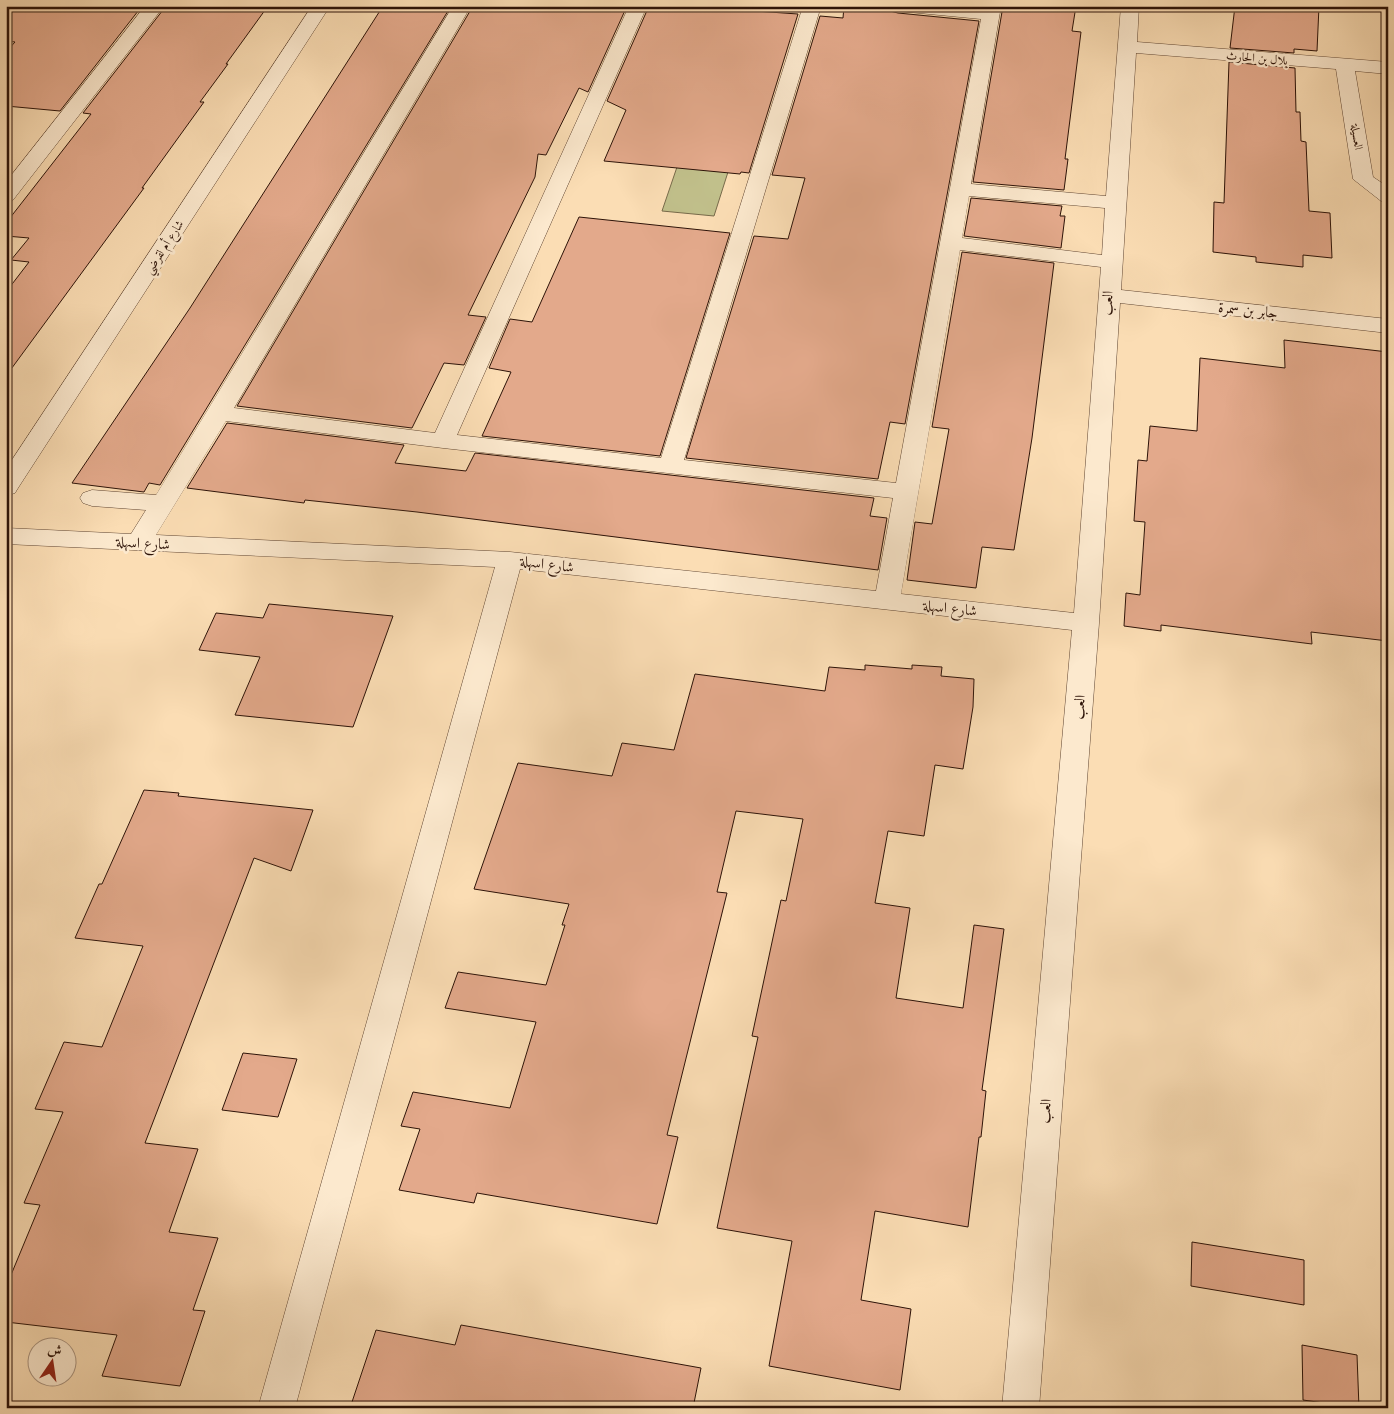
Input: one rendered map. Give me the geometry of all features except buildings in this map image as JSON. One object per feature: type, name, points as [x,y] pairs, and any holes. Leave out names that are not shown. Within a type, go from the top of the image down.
[{"type":"street","points":[[6,196],[155,6]]},
{"type":"street","name":"شارع أم لقرضي","points":[[6,488],[321,6]]},
{"type":"street","points":[[138,543],[219,412],[462,6]]},
{"type":"street","points":[[443,441],[638,6]]},
{"type":"street","points":[[670,467],[812,6]]},
{"type":"street","points":[[887,602],[991,10],[898,6]]},
{"type":"street","name":"العب","points":[[1020,1408],[1086,623],[1110,262],[1130,6]]},
{"type":"street","name":"بلال بن الحارث","points":[[1126,47],[1388,68]]},
{"type":"street","name":"العسيلة","points":[[1345,65],[1364,179],[1388,197]]},
{"type":"street","points":[[960,189],[1116,203]]},
{"type":"street","points":[[950,243],[1110,262]]},
{"type":"street","name":"جابر بن سمرة","points":[[1108,295],[1388,326]]},
{"type":"street","points":[[219,412],[443,441],[906,492]]},
{"type":"street","points":[[92,498],[162,503]]},
{"type":"street","name":"شارع اسهلة","points":[[6,536],[510,560],[1086,623]]},
{"type":"street","points":[[276,1408],[510,560]]},
{"type":"shaded area","points":[[677,167],[728,172],[714,216],[662,211]]}]
